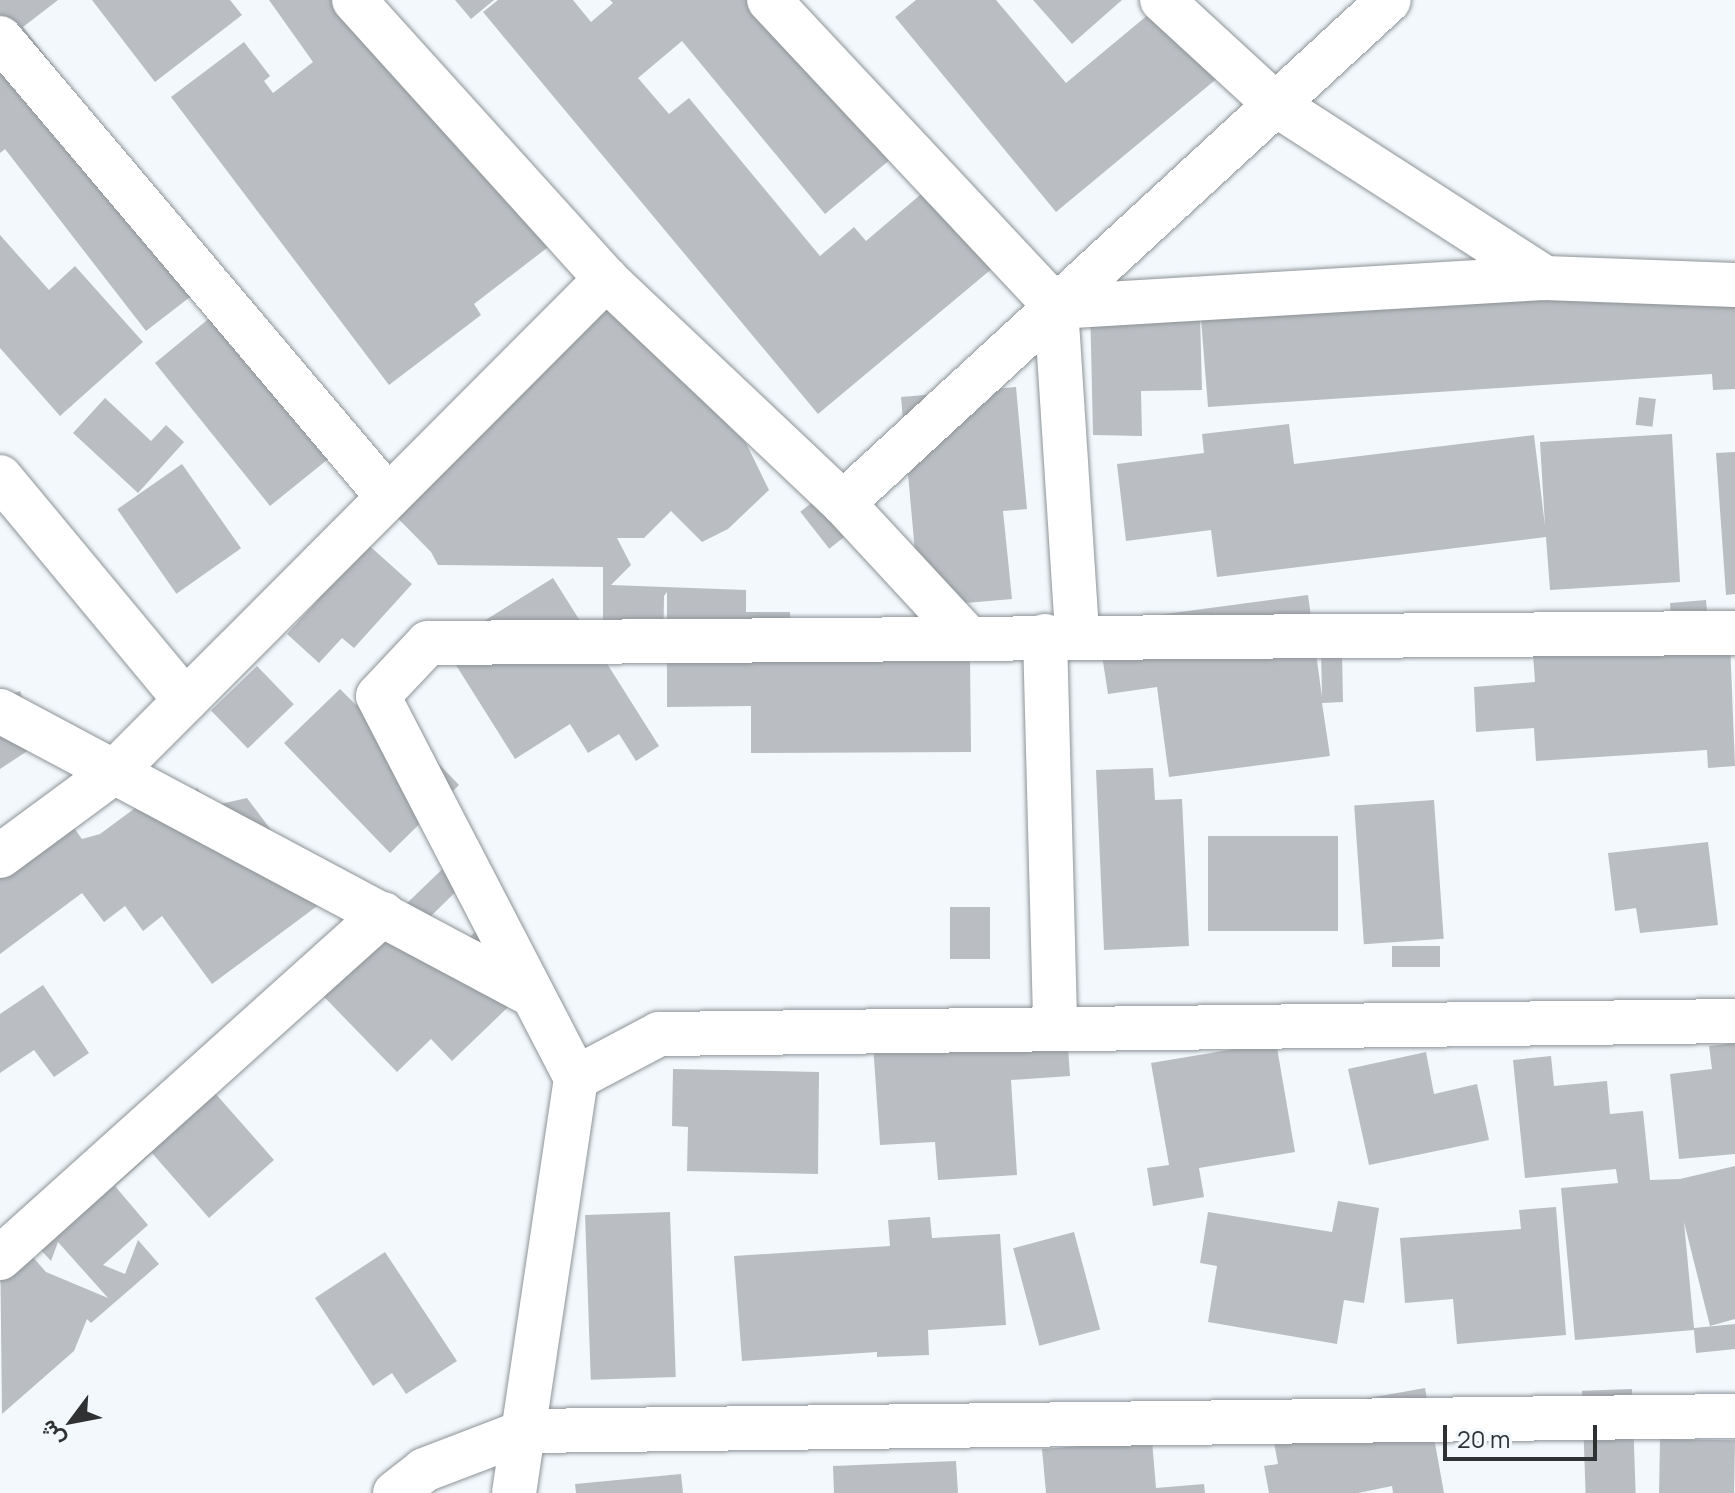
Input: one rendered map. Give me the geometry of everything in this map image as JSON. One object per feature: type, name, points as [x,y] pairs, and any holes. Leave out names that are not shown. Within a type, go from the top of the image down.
[{"type":"street","points":[[354,0],[606,279],[843,503],[967,637]]},
{"type":"street","points":[[769,0],[1056,307],[1061,636],[1055,1029]]},
{"type":"street","points":[[1162,0],[1275,104],[1545,278]]},
{"type":"street","points":[[843,503],[1389,0]]},
{"type":"street","points":[[0,38],[388,497]]},
{"type":"street","points":[[1056,307],[1545,278],[1735,285]]},
{"type":"street","points":[[0,856],[114,772],[606,279]]},
{"type":"street","points":[[0,477],[185,700]]},
{"type":"street","points":[[514,1493],[526,1431],[576,1078],[378,696],[428,643],[1735,633]]},
{"type":"street","points":[[0,711],[532,995]]},
{"type":"street","points":[[0,1258],[383,914]]},
{"type":"street","points":[[576,1078],[659,1034],[1735,1021]]},
{"type":"street","points":[[395,1493],[424,1470],[526,1431],[1735,1416]]},
{"type":"building","points":[[0,0],[58,0],[23,27],[216,277],[146,331],[5,149],[0,153]]},
{"type":"building","points":[[92,0],[230,0],[242,15],[155,82]]},
{"type":"building","points":[[269,0],[373,0],[556,241],[474,304],[481,315],[389,385],[171,97],[244,42],[270,76],[264,81],[273,93],[313,62]]},
{"type":"building","points":[[455,0],[494,0],[471,19]]},
{"type":"building","points":[[498,0],[573,0],[591,22],[613,3],[610,0],[781,0],[904,148],[825,214],[682,41],[638,78],[669,114],[689,98],[820,256],[854,227],[866,241],[940,178],[1006,257],[818,414],[483,12]]},
{"type":"building","points":[[916,0],[996,0],[1066,83],[1161,4],[1220,76],[1056,212],[895,17]]},
{"type":"building","points":[[1033,0],[1122,0],[1072,44]]},
{"type":"building","points":[[0,235],[49,290],[75,266],[143,342],[60,416],[0,348]]},
{"type":"building","points":[[1735,273],[1735,389],[1713,390],[1712,374],[1208,407],[1201,319]]},
{"type":"building","points":[[587,285],[746,443],[769,490],[728,529],[702,542],[671,511],[644,538],[617,538],[631,565],[611,585],[746,590],[746,612],[790,612],[791,630],[970,657],[971,752],[751,753],[751,706],[667,707],[667,592],[664,596],[663,657],[603,640],[603,567],[438,565],[431,552],[376,496]]},
{"type":"building","points":[[1090,302],[1200,314],[1202,390],[1141,391],[1142,436],[1093,435]]},
{"type":"building","points":[[223,307],[353,439],[270,506],[155,363]]},
{"type":"building","points":[[1016,387],[1027,509],[1003,511],[1012,599],[920,607],[901,397]]},
{"type":"building","points":[[1639,397],[1656,399],[1652,427],[1636,425]]},
{"type":"building","points":[[105,398],[151,441],[166,425],[184,442],[138,493],[73,433]]},
{"type":"building","points":[[1289,424],[1294,464],[1534,435],[1545,526],[1540,442],[1672,434],[1680,582],[1550,590],[1546,537],[1217,577],[1211,530],[1126,541],[1117,464],[1204,453],[1202,434]]},
{"type":"building","points":[[1735,452],[1735,594],[1726,595],[1716,453]]},
{"type":"building","points":[[182,464],[241,548],[176,594],[117,509]]},
{"type":"building","points":[[846,476],[875,513],[829,549],[800,512]]},
{"type":"building","points":[[344,523],[412,584],[354,648],[342,638],[319,663],[287,634],[317,601],[292,580]]},
{"type":"building","points":[[553,578],[659,746],[636,761],[619,734],[588,753],[570,724],[515,759],[444,646]]},
{"type":"building","points":[[1308,595],[1322,697],[1321,650],[1342,651],[1343,702],[1322,703],[1330,756],[1169,777],[1157,687],[1108,694],[1097,623]]},
{"type":"building","points":[[1706,600],[1710,643],[1730,642],[1735,766],[1708,768],[1707,750],[1536,761],[1534,728],[1476,732],[1474,687],[1535,682],[1533,654],[1673,644],[1670,603]]},
{"type":"building","points":[[257,666],[294,704],[248,749],[211,710]]},
{"type":"building","points":[[340,689],[356,705],[370,692],[459,785],[390,853],[284,743]]},
{"type":"building","points":[[20,691],[38,744],[0,769],[0,698]]},
{"type":"building","points":[[1153,768],[1155,800],[1182,799],[1189,946],[1104,950],[1096,770]]},
{"type":"building","points":[[197,788],[211,806],[247,798],[324,901],[212,984],[162,916],[143,931],[125,906],[104,922],[82,893],[0,954],[0,845],[74,828],[82,839],[100,834],[146,800],[158,817]]},
{"type":"building","points":[[1434,800],[1444,939],[1364,944],[1354,806]]},
{"type":"building","points":[[1208,836],[1338,836],[1338,931],[1208,931]]},
{"type":"building","points":[[1708,842],[1718,925],[1640,933],[1636,908],[1615,911],[1608,853]]},
{"type":"building","points":[[458,854],[476,872],[430,917],[459,947],[476,931],[530,986],[452,1061],[431,1039],[397,1072],[299,971],[375,934]]},
{"type":"building","points":[[950,907],[990,907],[990,959],[950,959]]},
{"type":"building","points":[[1392,946],[1440,946],[1440,967],[1392,967]]},
{"type":"building","points":[[43,985],[89,1053],[54,1077],[34,1050],[0,1073],[0,1014]]},
{"type":"building","points":[[1067,1032],[1070,1076],[1011,1080],[1017,1175],[938,1180],[935,1142],[880,1145],[873,1044]]},
{"type":"building","points":[[1276,1042],[1295,1152],[1199,1168],[1204,1197],[1153,1206],[1147,1168],[1169,1165],[1151,1063]]},
{"type":"building","points":[[1735,1043],[1735,1154],[1679,1159],[1670,1074],[1712,1069],[1709,1046]]},
{"type":"building","points":[[1426,1052],[1434,1094],[1477,1084],[1489,1140],[1369,1165],[1348,1069]]},
{"type":"building","points":[[1551,1056],[1554,1086],[1607,1081],[1610,1114],[1643,1111],[1650,1180],[1680,1179],[1735,1166],[1735,1319],[1710,1326],[1684,1222],[1694,1328],[1735,1324],[1735,1349],[1696,1353],[1694,1330],[1575,1340],[1561,1188],[1618,1183],[1616,1169],[1525,1178],[1513,1060]]},
{"type":"building","points":[[192,1067],[274,1160],[209,1218],[152,1153],[115,1186],[148,1225],[103,1265],[125,1274],[138,1240],[159,1264],[91,1323],[87,1319],[74,1351],[2,1414],[0,1234],[7,1228],[46,1272],[108,1298],[58,1242],[51,1261],[28,1236]]},
{"type":"building","points":[[673,1069],[819,1072],[818,1174],[687,1171],[688,1127],[672,1126]]},
{"type":"building","points":[[1338,1201],[1379,1208],[1364,1303],[1344,1300],[1337,1344],[1208,1322],[1217,1266],[1200,1263],[1208,1212],[1332,1232]]},
{"type":"building","points":[[1556,1207],[1566,1335],[1457,1344],[1453,1299],[1405,1303],[1400,1238],[1521,1229],[1519,1210]]},
{"type":"building","points":[[670,1212],[676,1377],[591,1380],[585,1215]]},
{"type":"building","points":[[930,1217],[932,1238],[1000,1234],[1006,1325],[928,1330],[929,1355],[877,1357],[877,1352],[742,1361],[734,1256],[890,1246],[888,1220]]},
{"type":"building","points":[[1074,1232],[1100,1330],[1039,1346],[1013,1248]]},
{"type":"building","points":[[385,1252],[457,1361],[406,1394],[392,1373],[373,1386],[315,1298]]},
{"type":"building","points":[[1425,1388],[1444,1493],[1393,1493],[1392,1486],[1358,1493],[1269,1493],[1264,1466],[1278,1464],[1269,1416]]},
{"type":"building","points":[[1632,1389],[1636,1493],[1586,1493],[1582,1391]]},
{"type":"building","points":[[1660,1439],[1735,1440],[1734,1493],[1659,1493]]},
{"type":"building","points":[[1152,1440],[1156,1488],[1204,1484],[1205,1493],[1046,1493],[1042,1449]]},
{"type":"building","points":[[956,1461],[958,1493],[834,1493],[833,1466]]},
{"type":"building","points":[[681,1474],[683,1493],[576,1493],[575,1484]]}]
